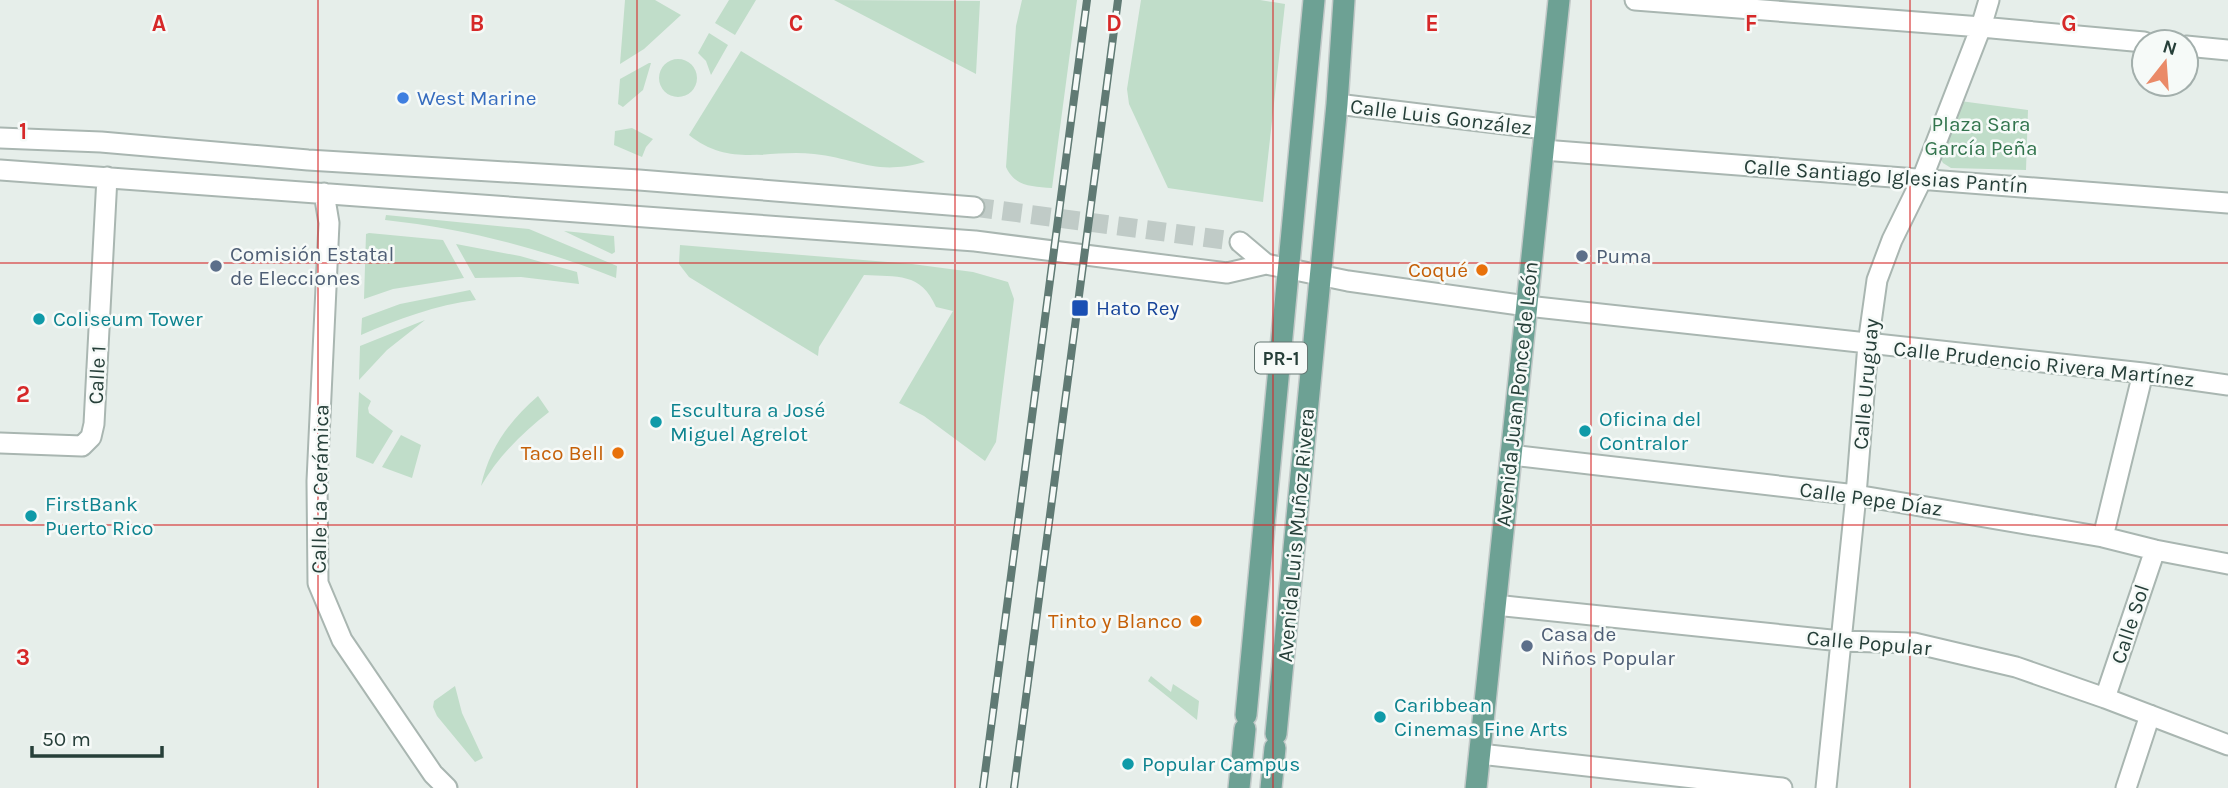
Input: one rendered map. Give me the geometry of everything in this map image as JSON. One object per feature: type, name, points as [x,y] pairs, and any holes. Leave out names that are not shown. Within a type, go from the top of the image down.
[{"type":"main road","name":"Avenida Luis Muñoz Rivera","points":[[1239,788],[1314,0]]},
{"type":"main road","name":"Avenida Luis Muñoz Rivera","points":[[1271,788],[1337,104],[1344,0]]},
{"type":"main road","name":"Avenida Juan Ponce de León","points":[[1476,788],[1559,0]]},
{"type":"street","points":[[1635,0],[2130,41]]},
{"type":"street","name":"Calle Uruguay","points":[[1826,788],[1856,495],[1868,344],[1877,280],[1892,240],[1922,179],[1989,0]]},
{"type":"street","points":[[2200,47],[2228,50]]},
{"type":"street","name":"Calle Luis González","points":[[1337,104],[1544,140]]},
{"type":"street","points":[[0,138],[101,142],[308,160],[639,180],[974,207]]},
{"type":"street","name":"Calle Santiago Iglesias Pantín","points":[[1544,140],[1922,179],[2228,203]]},
{"type":"street","points":[[0,170],[975,240],[1227,273],[1266,264]]},
{"type":"street","name":"Calle 1","points":[[0,443],[82,446],[91,437],[94,424],[107,177]]},
{"type":"street","name":"Calle La Cerámica","points":[[324,193],[329,223],[317,481],[318,583],[342,640],[433,774],[447,788]]},
{"type":"street","points":[[1240,242],[1266,264]]},
{"type":"street","name":"Calle Prudencio Rivera Martínez","points":[[1266,264],[1320,276],[1527,306],[2228,384]]},
{"type":"street","points":[[2103,537],[2143,373]]},
{"type":"street","name":"Calle Pepe Díaz","points":[[1511,455],[1856,495],[2103,537],[2228,564]]},
{"type":"street","name":"Calle Sol","points":[[2105,698],[2155,550]]},
{"type":"street","name":"Calle Popular","points":[[1495,605],[1841,641],[1914,643],[2016,667],[2228,746]]},
{"type":"street","points":[[2126,788],[2150,715]]},
{"type":"street","points":[[1480,754],[1689,783],[1782,788]]},
{"type":"green space","points":[[625,0],[655,0],[681,15],[644,49],[620,64]]},
{"type":"green space","points":[[729,0],[756,0],[735,35],[715,23]]},
{"type":"green space","points":[[834,0],[980,1],[976,74]]},
{"type":"green space","points":[[1022,0],[1077,0],[1052,188],[1019,182],[1006,167],[1016,26]]},
{"type":"green space","points":[[1141,0],[1260,0],[1285,4],[1263,202],[1168,188],[1129,104],[1127,89]]},
{"type":"green space","points":[[709,33],[728,45],[711,75],[706,61],[698,53]]},
{"type":"green space","points":[[741,51],[925,162],[880,167],[814,154],[734,154],[704,145],[689,135]]},
{"type":"green space","points":[[678,59],[692,64],[697,78],[692,92],[678,97],[664,92],[659,78],[664,64]]},
{"type":"green space","points":[[649,63],[643,90],[623,107],[618,104],[620,79]]},
{"type":"green space","name":"Plaza Sara García Peña","points":[[1960,101],[2028,110],[2026,170],[1951,168],[1943,163],[1939,156]]},
{"type":"green space","points":[[632,128],[653,139],[642,157],[614,145],[615,131]]},
{"type":"green space","points":[[386,215],[529,229],[617,266],[616,278],[531,249],[474,234],[385,220]]},
{"type":"green space","points":[[564,231],[614,236],[615,252],[612,254]]},
{"type":"green space","points":[[366,234],[443,240],[464,278],[393,289],[364,299]]},
{"type":"green space","points":[[456,244],[520,256],[577,272],[579,284],[521,277],[475,278]]},
{"type":"green space","points":[[680,245],[912,264],[973,272],[1008,282],[1014,299],[996,442],[985,461],[924,416],[899,403],[953,311],[936,307],[930,296],[915,282],[897,277],[864,275],[819,347],[818,356],[689,277],[679,264]]},
{"type":"green space","points":[[470,290],[476,300],[417,313],[361,335],[362,318],[400,304]]},
{"type":"green space","points":[[425,320],[387,350],[359,380],[360,346]]},
{"type":"green space","points":[[359,392],[371,401],[369,413],[393,431],[373,464],[356,457]]},
{"type":"green space","points":[[538,396],[549,412],[511,446],[481,486],[489,460],[502,436],[518,415]]},
{"type":"green space","points":[[401,435],[421,445],[412,478],[382,467]]},
{"type":"green space","points":[[1151,676],[1171,692],[1173,684],[1199,701],[1197,720],[1148,681]]},
{"type":"green space","points":[[455,686],[462,713],[483,758],[475,762],[437,716],[433,707],[434,701]]},
{"type":"tunnel","points":[[974,207],[1240,242]]},
{"type":"railway","points":[[983,788],[1087,0]]},
{"type":"railway","points":[[1014,788],[1118,0]]},
{"type":"place","name":"West Marine","points":[[403,98]]},
{"type":"place","name":"Puma","points":[[1582,256]]},
{"type":"place","name":"Comisión Estatal de Elecciones","points":[[216,266]]},
{"type":"place","name":"Coqué","points":[[1482,270]]},
{"type":"place","name":"Hato Rey","points":[[1080,308]]},
{"type":"place","name":"Coliseum Tower","points":[[39,319]]},
{"type":"place","name":"Escultura a José Miguel Agrelot","points":[[656,422]]},
{"type":"place","name":"Oficina del Contralor","points":[[1585,431]]},
{"type":"place","name":"Taco Bell","points":[[618,453]]},
{"type":"place","name":"FirstBank Puerto Rico","points":[[31,516]]},
{"type":"place","name":"Tinto y Blanco","points":[[1196,621]]},
{"type":"place","name":"Casa de Niños Popular","points":[[1527,646]]},
{"type":"place","name":"Caribbean Cinemas Fine Arts","points":[[1380,717]]},
{"type":"place","name":"Popular Campus","points":[[1128,764]]}]
